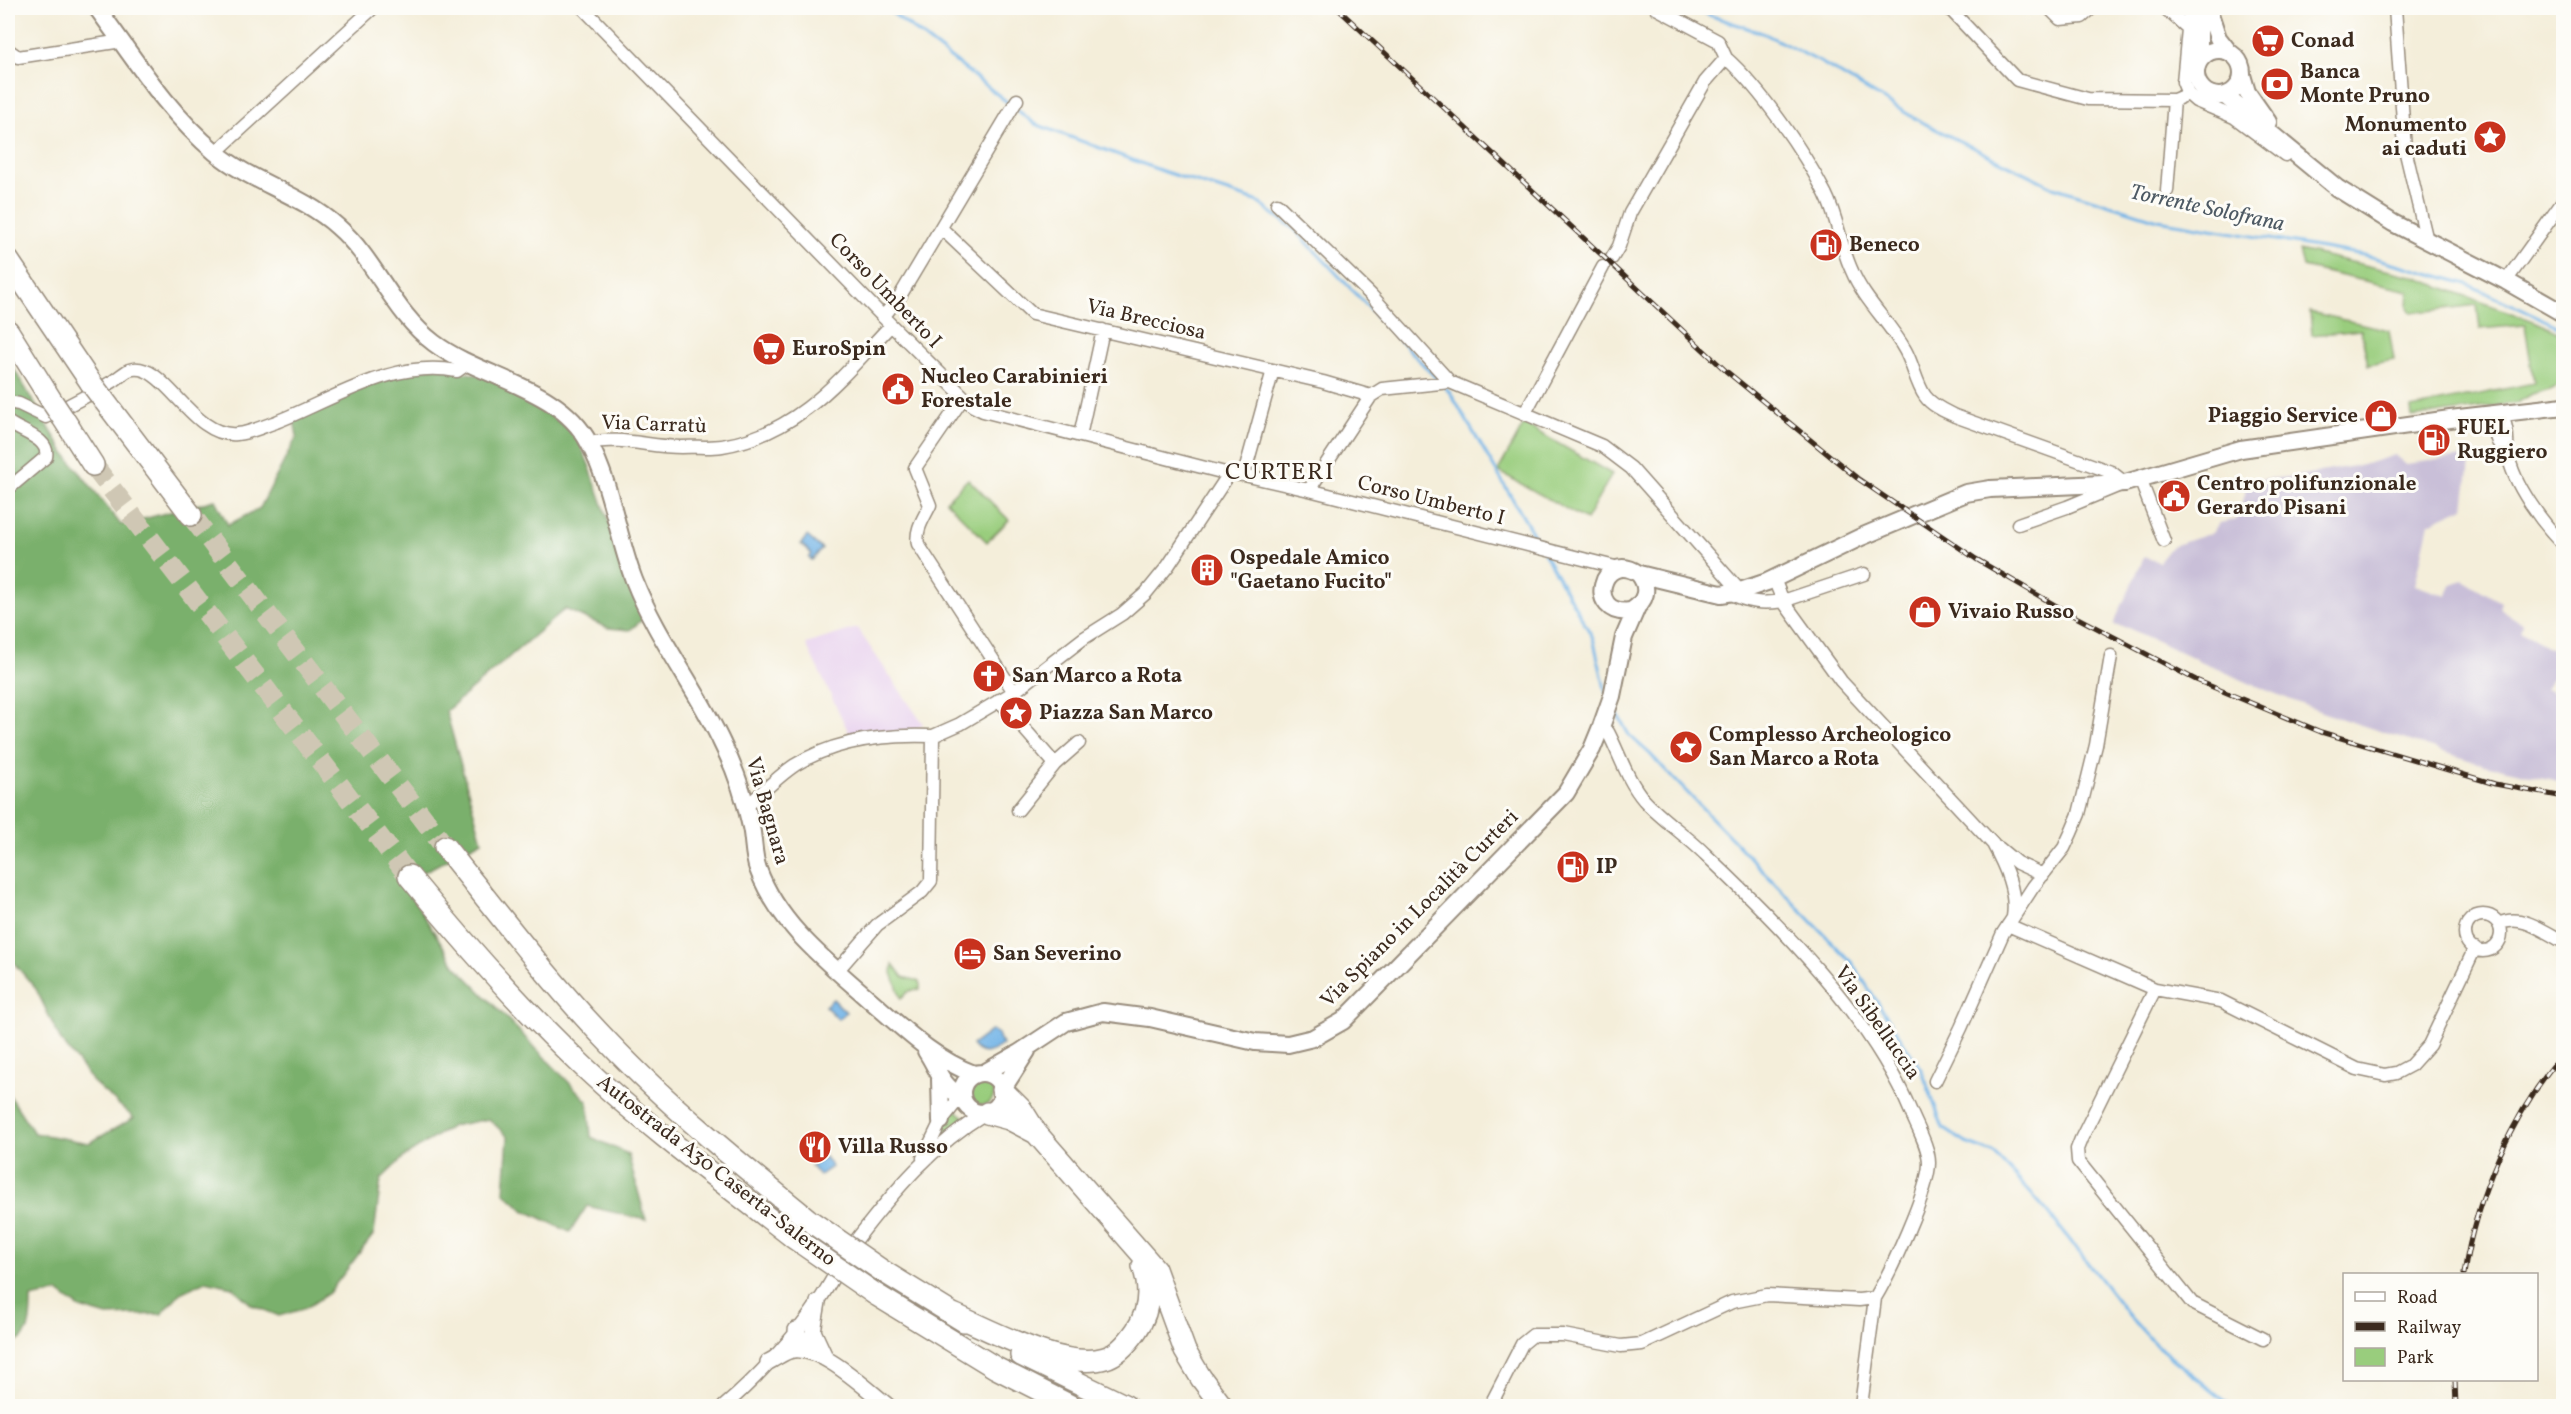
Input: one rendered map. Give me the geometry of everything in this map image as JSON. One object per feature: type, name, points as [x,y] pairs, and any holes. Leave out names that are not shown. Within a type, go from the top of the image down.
[{"type":"highway","points":[[8,260],[97,391],[191,515]]},
{"type":"highway","points":[[8,331],[93,465]]},
{"type":"highway","name":"Autostrada A30 Caserta-Salerno","points":[[445,847],[501,918],[609,1043],[701,1132],[810,1221],[880,1270],[1035,1363],[1126,1407]]},
{"type":"highway","name":"Autostrada A30 Caserta-Salerno","points":[[409,876],[477,958],[586,1068],[684,1152],[794,1238],[875,1294],[996,1368],[1071,1407]]},
{"type":"highway","points":[[1002,1090],[1022,1110],[1037,1134],[1155,1269],[1185,1351],[1222,1407]]},
{"type":"highway","points":[[985,1113],[1009,1119],[1037,1134]]},
{"type":"highway","points":[[953,1314],[1054,1356],[1079,1362],[1107,1358],[1130,1341],[1140,1326],[1148,1306],[1150,1284],[1136,1246]]},
{"type":"main road","name":"Via Bagnara","points":[[97,8],[172,110],[216,152],[237,167],[312,206],[337,226],[419,331],[436,345],[553,405],[574,422],[589,443],[606,485],[633,578],[656,627],[722,742],[738,780],[746,807],[756,866],[767,890],[793,927],[837,971],[924,1048],[953,1066],[979,1073]]},
{"type":"main road","points":[[2199,8],[2192,60],[2199,84],[2209,94],[2222,95],[2235,89],[2241,75]]},
{"type":"main road","points":[[2208,8],[2218,38],[2239,63],[2247,92],[2285,144]]},
{"type":"main road","points":[[2192,60],[2212,51],[2229,52]]},
{"type":"main road","points":[[2222,95],[2337,188],[2427,241],[2506,281],[2564,314]]},
{"type":"main road","points":[[1670,581],[1641,601],[1631,611],[1616,610],[1605,601],[1602,594],[1603,581],[1613,570],[1619,568],[1626,568],[1639,574],[1670,581],[1721,594],[1735,592],[1774,579],[1861,537],[1966,493],[1990,489],[2133,481],[2241,449],[2564,406]]},
{"type":"main road","points":[[1639,574],[1646,587],[1641,601]]},
{"type":"main road","name":"Via Spiano in Località Curteri","points":[[979,1073],[1066,1022],[1103,1012],[1150,1018],[1255,1042],[1288,1044],[1313,1038],[1343,1021],[1566,793],[1592,749],[1612,696],[1624,637],[1641,601]]},
{"type":"main road","name":"Via Spiano in Località Curteri","points":[[1616,610],[1624,637]]},
{"type":"main road","name":"Via Spiano in Località Curteri","points":[[1002,1090],[1031,1044]]},
{"type":"main road","name":"Via Bagnara","points":[[924,1048],[940,1079],[950,1090],[961,1096]]},
{"type":"main road","points":[[1020,1062],[1017,1086],[1022,1110]]},
{"type":"main road","points":[[979,1073],[996,1078],[1002,1090],[1000,1102],[985,1113],[971,1111],[966,1107],[961,1096],[965,1081],[979,1073]]},
{"type":"main road","points":[[940,1079],[941,1121]]},
{"type":"street","points":[[216,152],[372,8]]},
{"type":"street","name":"Corso Umberto I","points":[[583,8],[963,398],[983,411],[1229,474],[1244,475],[1309,490],[1619,568]]},
{"type":"street","points":[[1656,8],[1718,41],[1724,49],[1726,58],[1743,72],[1766,103],[1825,193],[1835,215],[1843,250],[1853,274],[1905,349],[1925,396],[1936,406],[1955,416],[2133,481],[2163,541]]},
{"type":"street","points":[[1949,8],[2017,80],[2088,99],[2174,100],[2222,95]]},
{"type":"street","points":[[2049,8],[2060,19],[2082,17],[2092,8]]},
{"type":"street","points":[[2165,8],[2190,30]]},
{"type":"street","points":[[2190,8],[2192,60],[2183,82],[2192,97],[2234,117],[2287,156],[2313,169]]},
{"type":"street","points":[[2395,8],[2405,149],[2427,241]]},
{"type":"street","points":[[8,50],[18,57],[122,41]]},
{"type":"street","points":[[1525,413],[1619,246],[1629,213],[1705,82],[1726,58]]},
{"type":"street","name":"Via Carratù","points":[[589,443],[609,439],[675,447],[721,446],[761,435],[801,413],[830,391],[887,321],[1017,100]]},
{"type":"street","points":[[2167,191],[2174,100]]},
{"type":"street","points":[[2506,281],[2564,200]]},
{"type":"street","points":[[1278,204],[1371,295],[1447,382]]},
{"type":"street","name":"Via Brecciosa","points":[[942,230],[1032,314],[1273,370],[1371,396]]},
{"type":"street","points":[[2538,299],[2564,308]]},
{"type":"street","points":[[1080,436],[1103,330]]},
{"type":"street","points":[[9,401],[46,417],[129,370],[143,369],[153,374],[196,418],[213,431],[236,435],[293,415],[371,379],[435,367],[457,371],[470,362]]},
{"type":"street","points":[[1244,475],[1273,370]]},
{"type":"street","points":[[1309,490],[1371,396],[1382,389],[1447,382],[1602,446],[1631,468],[1735,592],[1747,602],[1764,604],[1783,601],[1864,574]]},
{"type":"street","points":[[963,398],[915,468],[930,505],[917,532],[918,544],[1014,692]]},
{"type":"street","points":[[2495,414],[2498,442],[2508,454],[2521,487],[2541,518],[2564,545]]},
{"type":"street","points":[[8,422],[44,443],[48,450],[46,457],[8,489]]},
{"type":"street","points":[[2087,464],[2091,485]]},
{"type":"street","points":[[746,807],[783,774],[827,748],[885,737],[933,736],[960,724],[1014,692],[1084,638],[1122,614],[1146,593],[1229,474]]},
{"type":"street","points":[[2018,524],[2133,481]]},
{"type":"street","points":[[1592,561],[1603,581]]},
{"type":"street","name":"Via Sibelluccia","points":[[1774,579],[1783,601],[1841,681],[1993,844],[2017,863],[2043,875]]},
{"type":"street","name":"Via Sibelluccia","points":[[2010,922],[2064,848],[2079,814],[2096,745],[2112,656]]},
{"type":"street","points":[[999,700],[1055,764]]},
{"type":"street","name":"Via Sibelluccia","points":[[1600,728],[1608,732],[1632,785],[1646,801],[1736,883],[1827,982],[1878,1051],[1905,1097],[1929,1160],[1929,1173],[1910,1224],[1875,1298],[1861,1407]]},
{"type":"street","points":[[837,971],[877,925],[922,892],[931,881],[933,736]]},
{"type":"street","points":[[1018,810],[1055,764],[1078,743]]},
{"type":"street","name":"Via Sibelluccia","points":[[1935,1081],[2010,922],[2015,904],[2004,864],[1993,844]]},
{"type":"street","points":[[2484,915],[2495,919],[2499,924],[2501,935],[2496,945],[2486,950],[2475,948],[2467,940],[2469,922],[2473,918],[2484,915]]},
{"type":"street","points":[[2499,924],[2510,918],[2519,919],[2564,942]]},
{"type":"street","points":[[2010,922],[2155,989],[2221,1001],[2357,1069],[2385,1075],[2396,1073],[2411,1065],[2429,1045],[2475,948]]},
{"type":"street","points":[[2155,989],[2081,1139],[2077,1149],[2078,1161],[2192,1303],[2263,1339]]},
{"type":"street","points":[[917,1170],[941,1121],[952,1104],[961,1096]]},
{"type":"street","points":[[724,1407],[796,1330],[818,1302],[858,1239],[917,1170],[945,1140],[985,1113]]},
{"type":"street","points":[[1490,1407],[1522,1344],[1533,1335],[1563,1335],[1621,1346],[1642,1344],[1732,1302],[1767,1295],[1859,1300],[1875,1298]]},
{"type":"street","points":[[818,1302],[813,1331],[826,1359]]},
{"type":"street","points":[[796,1330],[813,1331]]},
{"type":"street","points":[[796,1330],[807,1350]]},
{"type":"street","points":[[768,1362],[789,1351],[807,1350],[826,1359],[888,1407]]},
{"type":"shaded area","points":[[2395,455],[2405,464],[2471,456],[2464,507],[2429,523],[2415,585],[2446,596],[2452,584],[2463,580],[2501,602],[2499,608],[2523,624],[2520,631],[2563,655],[2563,664],[2545,689],[2563,697],[2563,782],[2484,765],[2324,713],[2251,684],[2128,628],[2113,625],[2144,557],[2159,562],[2172,546],[2212,533],[2219,523],[2236,520],[2250,480],[2291,477],[2366,464]]},
{"type":"shaded area","points":[[857,628],[923,724],[914,730],[851,737],[806,644]]},
{"type":"green space","points":[[2299,250],[2412,276],[2554,329],[2563,335],[2563,383],[2532,394],[2517,403],[2412,417],[2411,408],[2534,383],[2525,325],[2480,329],[2477,305],[2411,313],[2408,307],[2409,291],[2303,267]]},
{"type":"green space","points":[[2310,312],[2389,330],[2394,360],[2368,365],[2361,330],[2312,335]]},
{"type":"green space","points":[[8,359],[63,451],[121,525],[215,500],[228,525],[260,508],[297,436],[293,415],[371,379],[435,367],[483,376],[521,395],[576,434],[643,619],[630,630],[608,628],[565,609],[446,711],[482,841],[403,883],[455,965],[588,1102],[591,1137],[628,1154],[646,1220],[587,1206],[570,1232],[524,1210],[504,1192],[508,1137],[489,1119],[452,1126],[405,1156],[381,1179],[374,1234],[329,1293],[306,1308],[279,1316],[252,1305],[232,1287],[206,1281],[180,1293],[162,1314],[107,1316],[80,1308],[58,1292],[31,1298],[29,1328],[22,1339],[8,1346],[8,1093],[34,1133],[89,1143],[134,1118],[93,1082],[60,1039],[36,989],[8,956]]},
{"type":"green space","points":[[1524,424],[1612,474],[1586,520],[1498,471]]},
{"type":"green space","points":[[968,479],[1009,520],[987,542],[946,501]]},
{"type":"green space","points":[[893,964],[903,977],[920,981],[920,989],[909,991],[901,998],[892,973]]},
{"type":"green space","points":[[982,1081],[990,1085],[994,1093],[990,1101],[982,1105],[974,1101],[970,1093],[974,1085]]},
{"type":"green space","points":[[954,1109],[966,1118],[945,1135],[941,1132]]},
{"type":"water","points":[[807,536],[822,549],[812,560],[809,558],[812,554],[801,544]]},
{"type":"water","points":[[833,999],[846,1012],[838,1019],[825,1006]]},
{"type":"water","points":[[992,1030],[998,1034],[1002,1045],[983,1053],[975,1049],[972,1045]]},
{"type":"water","points":[[825,1157],[832,1167],[819,1176],[811,1166]]},
{"type":"waterway","points":[[886,8],[1011,105]]},
{"type":"waterway","name":"Torrente Solofrana","points":[[1695,8],[1765,34],[1822,63],[1921,122],[2053,187],[2158,220],[2364,255],[2467,284],[2564,329]]},
{"type":"waterway","points":[[1016,109],[1035,124],[1165,172],[1256,201],[1295,230],[1437,379]]},
{"type":"waterway","points":[[1444,386],[1451,394],[1539,544]]},
{"type":"waterway","points":[[1544,553],[1593,638],[1606,693]]},
{"type":"waterway","points":[[1615,710],[1629,735],[1852,963],[1922,1071],[1943,1128],[1966,1143],[1995,1154],[2047,1211],[2130,1317],[2156,1345],[2231,1406]]},
{"type":"tunnel","points":[[93,465],[409,876]]},
{"type":"tunnel","points":[[191,515],[445,847]]},
{"type":"railway","points":[[1337,8],[1726,371],[1857,478],[1976,559],[2072,615],[2196,680],[2321,732],[2495,784],[2564,797]]},
{"type":"railway","points":[[2464,1273],[2477,1215],[2499,1157],[2528,1102],[2564,1052]]},
{"type":"railway","points":[[2455,1381],[2456,1406]]},
{"type":"place","name":"Conad","points":[[2268,41]]},
{"type":"place","name":"Banca Monte Pruno","points":[[2277,84]]},
{"type":"place","name":"Monumento ai caduti","points":[[2490,137]]},
{"type":"place","name":"Beneco","points":[[1826,245]]},
{"type":"place","name":"EuroSpin","points":[[769,349]]},
{"type":"place","name":"Nucleo Carabinieri Forestale","points":[[898,389]]},
{"type":"place","name":"Piaggio Service","points":[[2381,416]]},
{"type":"place","name":"FUEL Ruggiero","points":[[2434,440]]},
{"type":"place","name":"Centro polifunzionale Gerardo Pisani","points":[[2174,496]]},
{"type":"place","name":"Ospedale Amico \"Gaetano Fucito\"","points":[[1207,570]]},
{"type":"place","name":"Vivaio Russo","points":[[1925,612]]},
{"type":"place","name":"San Marco a Rota","points":[[989,676]]},
{"type":"place","name":"Piazza San Marco","points":[[1016,713]]},
{"type":"place","name":"Complesso Archeologico San Marco a Rota","points":[[1686,747]]},
{"type":"place","name":"IP","points":[[1573,867]]},
{"type":"place","name":"San Severino","points":[[970,954]]},
{"type":"place","name":"Villa Russo","points":[[815,1147]]},
{"type":"district","name":"CURTERI","points":[[1280,473]]}]
